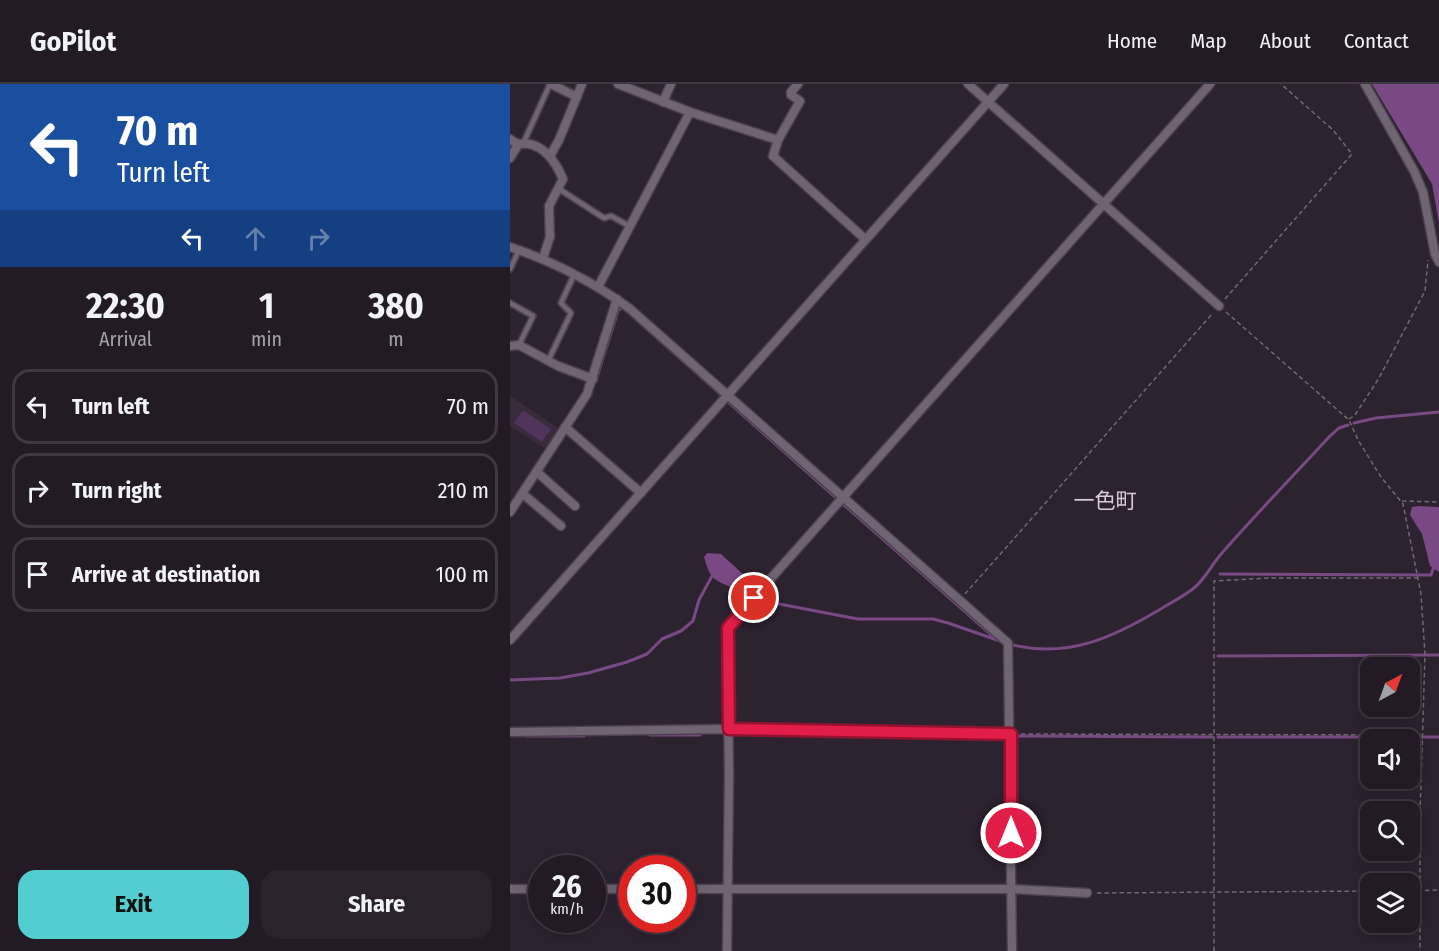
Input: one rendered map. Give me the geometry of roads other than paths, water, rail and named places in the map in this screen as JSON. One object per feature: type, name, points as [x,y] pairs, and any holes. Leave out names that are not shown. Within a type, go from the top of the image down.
[{"type":"street","points":[[551,84],[576,98]]},
{"type":"street","points":[[550,156],[560,140],[582,84]]},
{"type":"street","points":[[618,84],[690,112],[778,140]]},
{"type":"street","points":[[663,102],[671,84]]},
{"type":"street","points":[[798,84],[791,95],[800,101],[778,140],[773,156],[865,239]]},
{"type":"street","points":[[968,84],[1219,306]]},
{"type":"street","points":[[510,640],[1004,84]]},
{"type":"street","points":[[727,951],[728,628],[1210,84]]},
{"type":"street","points":[[1365,84],[1414,171],[1423,192],[1435,254],[1439,262]]},
{"type":"street","points":[[598,287],[690,112]]},
{"type":"street","points":[[510,139],[521,145],[531,144],[550,156],[563,179],[549,206],[550,237],[543,258]]},
{"type":"street","points":[[510,158],[521,145]]},
{"type":"street","points":[[514,248],[543,258],[617,299],[1008,644],[1011,734],[1012,951]]},
{"type":"street","points":[[510,512],[587,394],[617,299]]},
{"type":"street","points":[[514,346],[593,379]]},
{"type":"street","points":[[565,427],[641,493]]},
{"type":"street","points":[[537,472],[575,506]]},
{"type":"street","points":[[523,494],[561,526]]},
{"type":"street","points":[[510,732],[729,729],[1011,734]]},
{"type":"street","points":[[696,888],[1012,889],[1087,893]]},
{"type":"street","points":[[510,889],[528,889]]},
{"type":"lane","points":[[521,145],[551,84]]},
{"type":"lane","points":[[559,189],[604,218],[611,216],[630,227]]},
{"type":"lane","points":[[510,269],[514,248]]},
{"type":"lane","points":[[548,361],[571,314],[561,303],[574,274]]},
{"type":"lane","points":[[510,303],[533,316],[514,346]]},
{"type":"waterway","points":[[597,377],[618,311],[621,308],[721,395]]},
{"type":"waterway","points":[[728,402],[835,497]]},
{"type":"waterway","points":[[1354,423],[1376,418],[1439,412]]},
{"type":"waterway","points":[[1013,645],[1052,649],[1089,643],[1124,629],[1185,594],[1198,584],[1218,557],[1330,436],[1339,428],[1348,425]]},
{"type":"waterway","points":[[843,504],[995,638]]},
{"type":"waterway","points":[[1220,574],[1431,575],[1433,569]]},
{"type":"waterway","points":[[510,680],[560,678],[588,673],[647,654],[662,639],[681,631],[693,621],[699,600],[712,576]]},
{"type":"waterway","points":[[736,588],[749,596]]},
{"type":"waterway","points":[[758,600],[858,619],[933,619],[1003,642]]},
{"type":"waterway","points":[[1218,656],[1439,655]]},
{"type":"waterway","points":[[731,734],[851,735]]},
{"type":"waterway","points":[[650,735],[700,735]]},
{"type":"waterway","points":[[527,736],[584,736]]},
{"type":"waterway","points":[[1014,736],[1212,737]]},
{"type":"waterway","points":[[1218,737],[1439,737]]},
{"type":"district","name":"一色町","points":[[1105,501]]}]
